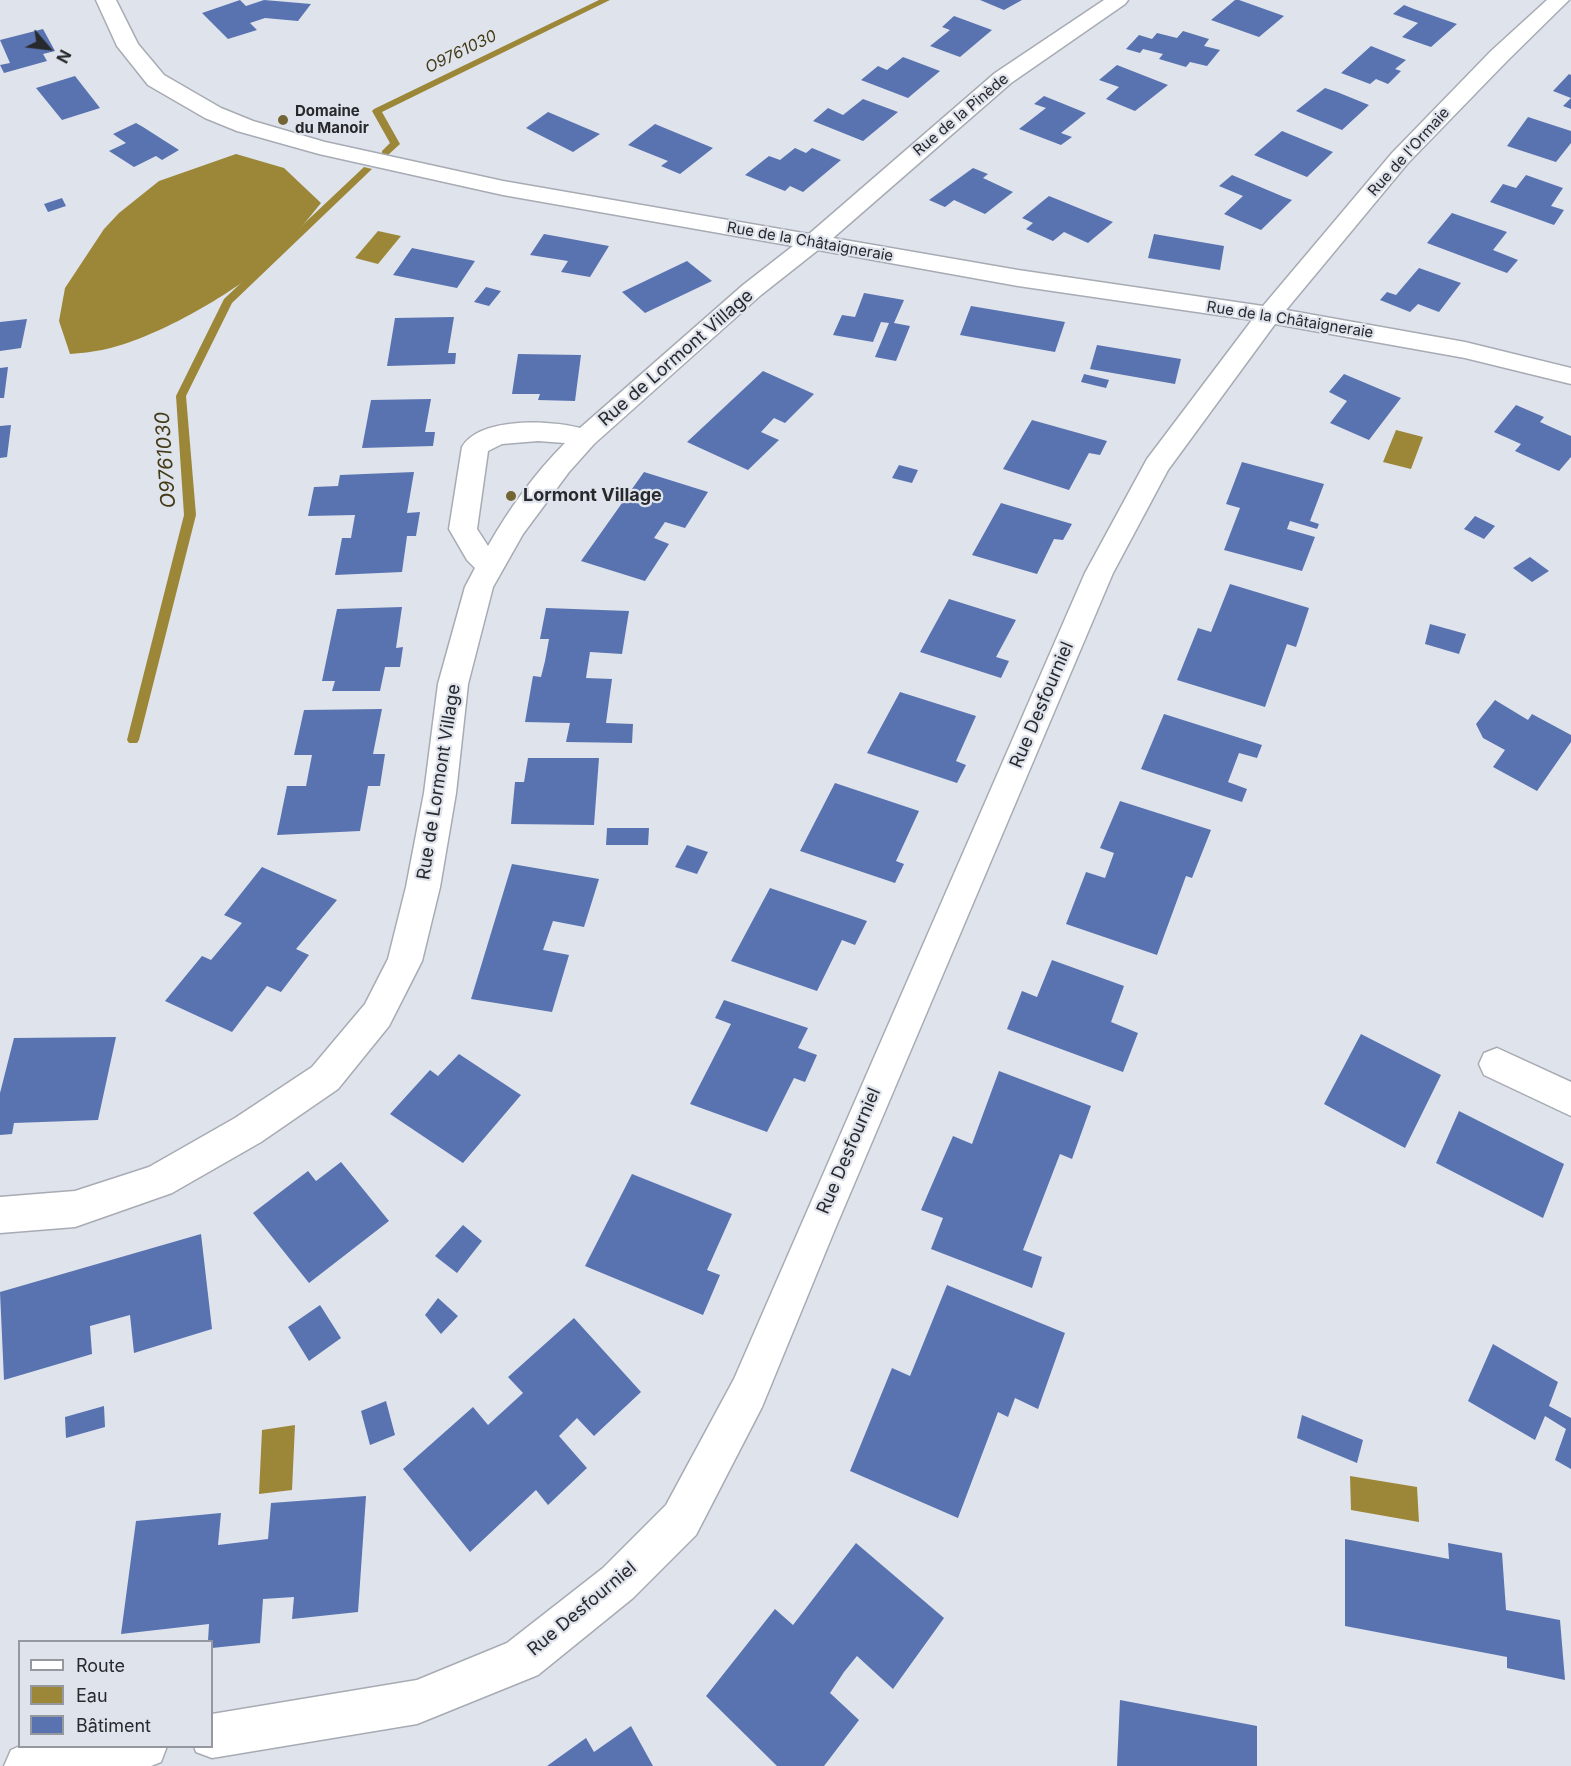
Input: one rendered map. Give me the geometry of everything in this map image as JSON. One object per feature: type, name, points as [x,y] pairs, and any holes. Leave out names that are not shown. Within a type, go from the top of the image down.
[{"type":"street","name":"Rue de la Châtaigneraie","points":[[106,0],[128,46],[156,80],[213,113],[245,126],[319,147],[422,172],[814,242],[1018,278],[1269,315],[1465,350],[1571,376]]},
{"type":"street","name":"Rue de la Pinède","points":[[814,242],[1003,78],[1118,0]]},
{"type":"street","name":"Rue de l'Ormaie","points":[[1269,315],[1400,158],[1499,56],[1559,0]]},
{"type":"street","name":"Rue de Lormont Village","points":[[0,1215],[75,1209],[159,1181],[248,1130],[325,1078],[377,1015],[405,961],[423,887],[440,793],[453,684],[479,587],[489,565],[525,510],[559,465],[585,438],[752,290],[814,242]]},
{"type":"street","name":"Rue Desfourniel","points":[[213,1736],[417,1702],[522,1659],[618,1583],[681,1520],[748,1393],[820,1218],[1099,573],[1157,466],[1269,315]]},
{"type":"street","points":[[489,565],[477,553],[463,529],[475,447],[488,438],[521,434],[567,433],[585,438]]},
{"type":"street","points":[[1497,1064],[1571,1100]]},
{"type":"street","points":[[27,1766],[133,1748]]},
{"type":"water","points":[[236,154],[284,168],[321,203],[269,261],[213,301],[144,337],[102,350],[70,354],[59,321],[65,288],[104,229],[119,213],[159,181]]},
{"type":"water","points":[[378,231],[401,236],[378,264],[355,258]]},
{"type":"water","points":[[1396,430],[1423,437],[1411,469],[1383,462]]},
{"type":"water","points":[[295,1425],[292,1490],[259,1494],[262,1430]]},
{"type":"water","points":[[1350,1476],[1417,1487],[1419,1522],[1351,1510]]},
{"type":"building","points":[[240,0],[246,6],[264,0],[311,4],[298,21],[265,18],[250,23],[257,30],[228,39],[202,13]]},
{"type":"building","points":[[980,0],[1022,0],[1004,10]]},
{"type":"building","points":[[1235,0],[1284,16],[1259,37],[1211,20]]},
{"type":"building","points":[[1404,5],[1457,24],[1431,47],[1402,37],[1418,23],[1393,14]]},
{"type":"building","points":[[954,16],[992,30],[960,57],[930,46],[950,30],[942,27]]},
{"type":"building","points":[[43,29],[55,51],[43,54],[47,61],[4,73],[0,65],[10,63],[0,40]]},
{"type":"building","points":[[1183,31],[1209,39],[1204,46],[1220,50],[1207,66],[1190,62],[1186,67],[1159,59],[1163,54],[1143,49],[1140,53],[1126,49],[1139,35],[1152,39],[1157,33],[1177,38]]},
{"type":"building","points":[[1371,46],[1406,60],[1395,69],[1401,71],[1388,84],[1376,79],[1370,84],[1341,73]]},
{"type":"building","points":[[903,57],[940,71],[908,98],[861,80],[878,66],[887,70]]},
{"type":"building","points":[[1117,65],[1168,85],[1135,111],[1106,99],[1119,87],[1099,80]]},
{"type":"building","points":[[1569,74],[1571,75],[1571,98],[1553,91]]},
{"type":"building","points":[[75,76],[100,108],[62,120],[36,88]]},
{"type":"building","points":[[1325,88],[1369,105],[1342,130],[1296,111]]},
{"type":"building","points":[[1044,96],[1086,113],[1061,133],[1072,137],[1061,145],[1019,129],[1046,108],[1034,104]]},
{"type":"building","points":[[1571,98],[1571,109],[1563,106]]},
{"type":"building","points":[[863,99],[898,112],[863,141],[813,121],[828,108],[843,115]]},
{"type":"building","points":[[548,112],[600,134],[573,152],[526,128]]},
{"type":"building","points":[[1528,117],[1571,131],[1571,143],[1556,162],[1507,146]]},
{"type":"building","points":[[136,123],[179,150],[162,160],[156,156],[134,167],[109,151],[126,143],[113,134]]},
{"type":"building","points":[[655,124],[713,148],[680,174],[661,166],[668,161],[628,145]]},
{"type":"building","points":[[1282,131],[1333,152],[1307,177],[1254,155]]},
{"type":"building","points":[[795,148],[806,153],[812,148],[841,160],[803,192],[790,186],[785,191],[745,175],[769,156],[780,160]]},
{"type":"building","points":[[973,168],[988,174],[983,178],[1013,192],[985,214],[954,200],[945,207],[929,200]]},
{"type":"building","points":[[1232,175],[1292,200],[1261,230],[1224,214],[1243,196],[1219,186]]},
{"type":"building","points":[[1526,175],[1563,188],[1551,206],[1564,210],[1554,225],[1490,202],[1503,184],[1516,188]]},
{"type":"building","points":[[1049,196],[1113,222],[1088,243],[1064,232],[1053,241],[1026,229],[1033,223],[1022,218]]},
{"type":"building","points":[[62,198],[66,206],[48,212],[44,204]]},
{"type":"building","points":[[1452,213],[1507,232],[1493,250],[1518,260],[1507,273],[1427,243]]},
{"type":"building","points":[[544,234],[609,246],[590,277],[561,272],[568,261],[530,255]]},
{"type":"building","points":[[1154,234],[1224,246],[1220,270],[1148,258]]},
{"type":"building","points":[[412,248],[475,261],[457,288],[393,275]]},
{"type":"building","points":[[687,261],[712,281],[645,313],[622,292]]},
{"type":"building","points":[[1419,268],[1461,283],[1439,312],[1418,304],[1410,312],[1380,300],[1387,292],[1396,295]]},
{"type":"building","points":[[486,287],[501,291],[489,306],[474,302]]},
{"type":"building","points":[[864,293],[904,300],[894,323],[910,326],[896,361],[875,357],[889,323],[881,322],[873,342],[833,335],[842,315],[855,317]]},
{"type":"building","points":[[971,306],[1065,322],[1055,352],[960,335]]},
{"type":"building","points":[[454,317],[448,353],[456,353],[455,364],[387,366],[395,318]]},
{"type":"building","points":[[27,319],[21,348],[0,351],[0,322]]},
{"type":"building","points":[[1097,345],[1181,359],[1175,384],[1090,369]]},
{"type":"building","points":[[518,354],[581,355],[575,401],[538,400],[540,394],[512,394]]},
{"type":"building","points":[[8,367],[4,398],[0,398],[0,368]]},
{"type":"building","points":[[763,371],[814,394],[785,423],[774,418],[761,432],[779,440],[748,470],[687,442]]},
{"type":"building","points":[[1084,374],[1109,380],[1106,388],[1081,382]]},
{"type":"building","points":[[1344,374],[1401,398],[1369,440],[1330,423],[1347,401],[1329,392]]},
{"type":"building","points":[[431,399],[425,432],[435,432],[433,446],[362,448],[371,400]]},
{"type":"building","points":[[1516,405],[1544,417],[1540,422],[1571,436],[1571,457],[1559,471],[1515,451],[1521,444],[1494,432]]},
{"type":"building","points":[[1032,420],[1107,441],[1100,455],[1089,453],[1069,490],[1003,469]]},
{"type":"building","points":[[11,425],[7,457],[0,458],[0,426]]},
{"type":"building","points":[[1242,462],[1324,484],[1310,521],[1319,524],[1317,529],[1290,521],[1287,529],[1315,537],[1302,571],[1224,550],[1240,508],[1226,504]]},
{"type":"building","points":[[899,465],[918,470],[912,483],[892,478]]},
{"type":"building","points":[[414,472],[407,513],[420,512],[416,536],[407,536],[402,572],[335,575],[342,538],[351,538],[355,515],[308,516],[314,487],[338,486],[340,475]]},
{"type":"building","points":[[644,472],[708,492],[685,528],[665,522],[654,538],[669,544],[645,581],[581,561]]},
{"type":"building","points":[[1001,503],[1072,524],[1063,540],[1054,539],[1037,574],[972,555]]},
{"type":"building","points":[[1475,516],[1495,526],[1484,539],[1464,529]]},
{"type":"building","points":[[1530,557],[1549,571],[1532,582],[1513,568]]},
{"type":"building","points":[[1230,584],[1309,608],[1296,647],[1287,644],[1265,707],[1177,680],[1198,628],[1211,632]]},
{"type":"building","points":[[949,599],[1016,620],[996,657],[1009,661],[1001,678],[920,652]]},
{"type":"building","points":[[402,607],[396,648],[403,647],[400,667],[385,667],[380,691],[332,691],[335,681],[322,681],[337,609]]},
{"type":"building","points":[[546,608],[629,611],[622,654],[590,652],[586,678],[612,679],[606,723],[633,724],[632,743],[566,742],[570,723],[525,722],[533,676],[541,677],[545,661],[549,639],[540,639]]},
{"type":"building","points":[[1430,624],[1466,634],[1459,654],[1425,644]]},
{"type":"building","points":[[900,692],[976,716],[956,761],[966,765],[957,783],[867,753]]},
{"type":"building","points":[[1495,700],[1528,720],[1532,714],[1571,735],[1571,742],[1537,791],[1493,767],[1505,750],[1483,738],[1476,724]]},
{"type":"building","points":[[382,709],[373,754],[385,754],[380,786],[368,786],[360,831],[277,835],[287,786],[306,786],[312,755],[294,755],[304,710]]},
{"type":"building","points":[[1164,714],[1262,745],[1257,758],[1239,753],[1228,782],[1247,789],[1242,802],[1141,769]]},
{"type":"building","points":[[528,758],[599,758],[594,825],[511,824],[515,782],[524,782]]},
{"type":"building","points":[[835,783],[919,811],[896,861],[904,864],[895,883],[800,851]]},
{"type":"building","points":[[1120,801],[1211,830],[1192,878],[1186,876],[1157,955],[1066,924],[1086,872],[1105,878],[1114,853],[1100,848]]},
{"type":"building","points":[[607,828],[649,828],[648,845],[606,845]]},
{"type":"building","points":[[687,845],[708,852],[697,874],[675,867]]},
{"type":"building","points":[[512,864],[599,879],[584,927],[553,921],[543,950],[569,955],[552,1012],[471,999]]},
{"type":"building","points":[[262,867],[337,900],[296,949],[309,955],[281,992],[267,986],[232,1032],[165,1001],[202,956],[211,960],[242,923],[224,915]]},
{"type":"building","points":[[770,888],[867,921],[855,945],[842,940],[817,991],[731,961]]},
{"type":"building","points":[[1052,960],[1124,986],[1111,1022],[1138,1033],[1123,1072],[1007,1029],[1022,991],[1037,997]]},
{"type":"building","points":[[724,1000],[808,1028],[798,1048],[817,1055],[805,1082],[794,1078],[767,1132],[690,1104],[731,1024],[715,1018]]},
{"type":"building","points":[[1361,1034],[1441,1075],[1405,1148],[1324,1104]]},
{"type":"building","points":[[116,1037],[98,1120],[14,1123],[12,1134],[0,1135],[0,1093],[14,1038]]},
{"type":"building","points":[[459,1054],[521,1095],[463,1163],[390,1114],[430,1070],[438,1076]]},
{"type":"building","points":[[999,1071],[1091,1106],[1072,1159],[1060,1154],[1023,1250],[1042,1257],[1032,1288],[931,1249],[943,1218],[921,1210],[953,1136],[972,1144]]},
{"type":"building","points":[[1459,1111],[1564,1164],[1543,1218],[1436,1163]]},
{"type":"building","points":[[341,1162],[389,1221],[309,1283],[253,1213],[308,1171],[316,1181]]},
{"type":"building","points":[[632,1174],[732,1214],[707,1270],[720,1275],[703,1315],[585,1266]]},
{"type":"building","points":[[463,1225],[482,1241],[457,1273],[435,1256]]},
{"type":"building","points":[[201,1234],[212,1329],[134,1353],[130,1315],[90,1326],[92,1354],[4,1380],[0,1292]]},
{"type":"building","points":[[947,1285],[1065,1333],[1038,1409],[1015,1398],[1008,1417],[998,1412],[958,1518],[850,1471],[892,1368],[910,1376]]},
{"type":"building","points":[[438,1298],[458,1316],[441,1334],[425,1315]]},
{"type":"building","points":[[320,1305],[341,1338],[309,1361],[288,1327]]},
{"type":"building","points":[[574,1318],[641,1392],[594,1436],[577,1418],[559,1436],[587,1468],[548,1505],[536,1490],[470,1552],[403,1469],[473,1407],[488,1425],[523,1393],[508,1377]]},
{"type":"building","points":[[1493,1344],[1558,1382],[1549,1406],[1571,1418],[1571,1469],[1555,1460],[1566,1429],[1545,1416],[1535,1440],[1468,1401]]},
{"type":"building","points":[[386,1401],[395,1435],[370,1445],[361,1411]]},
{"type":"building","points":[[104,1406],[105,1427],[66,1438],[65,1417]]},
{"type":"building","points":[[1302,1415],[1363,1440],[1357,1463],[1297,1438]]},
{"type":"building","points":[[366,1496],[358,1612],[292,1619],[294,1597],[263,1599],[260,1643],[213,1648],[213,1640],[208,1640],[209,1624],[121,1634],[136,1521],[221,1513],[218,1545],[268,1539],[271,1503]]},
{"type":"building","points":[[1345,1539],[1449,1559],[1448,1543],[1502,1553],[1506,1610],[1560,1620],[1565,1680],[1507,1668],[1507,1657],[1345,1626]]},
{"type":"building","points":[[856,1543],[944,1618],[893,1689],[857,1656],[844,1672],[830,1693],[859,1720],[824,1766],[777,1766],[706,1696],[775,1609],[793,1625]]},
{"type":"building","points":[[1120,1700],[1257,1726],[1257,1766],[1117,1766]]},
{"type":"building","points":[[631,1726],[653,1766],[547,1766],[586,1738],[594,1752]]},
{"type":"waterway","name":"O9761030","points":[[385,153],[395,144],[377,111],[606,0]]},
{"type":"waterway","name":"O9761030","points":[[133,740],[190,515],[181,396],[228,301],[367,169]]},
{"type":"place","name":"Domaine du Manoir","points":[[283,120]]},
{"type":"place","name":"Lormont Village","points":[[511,496]]}]
